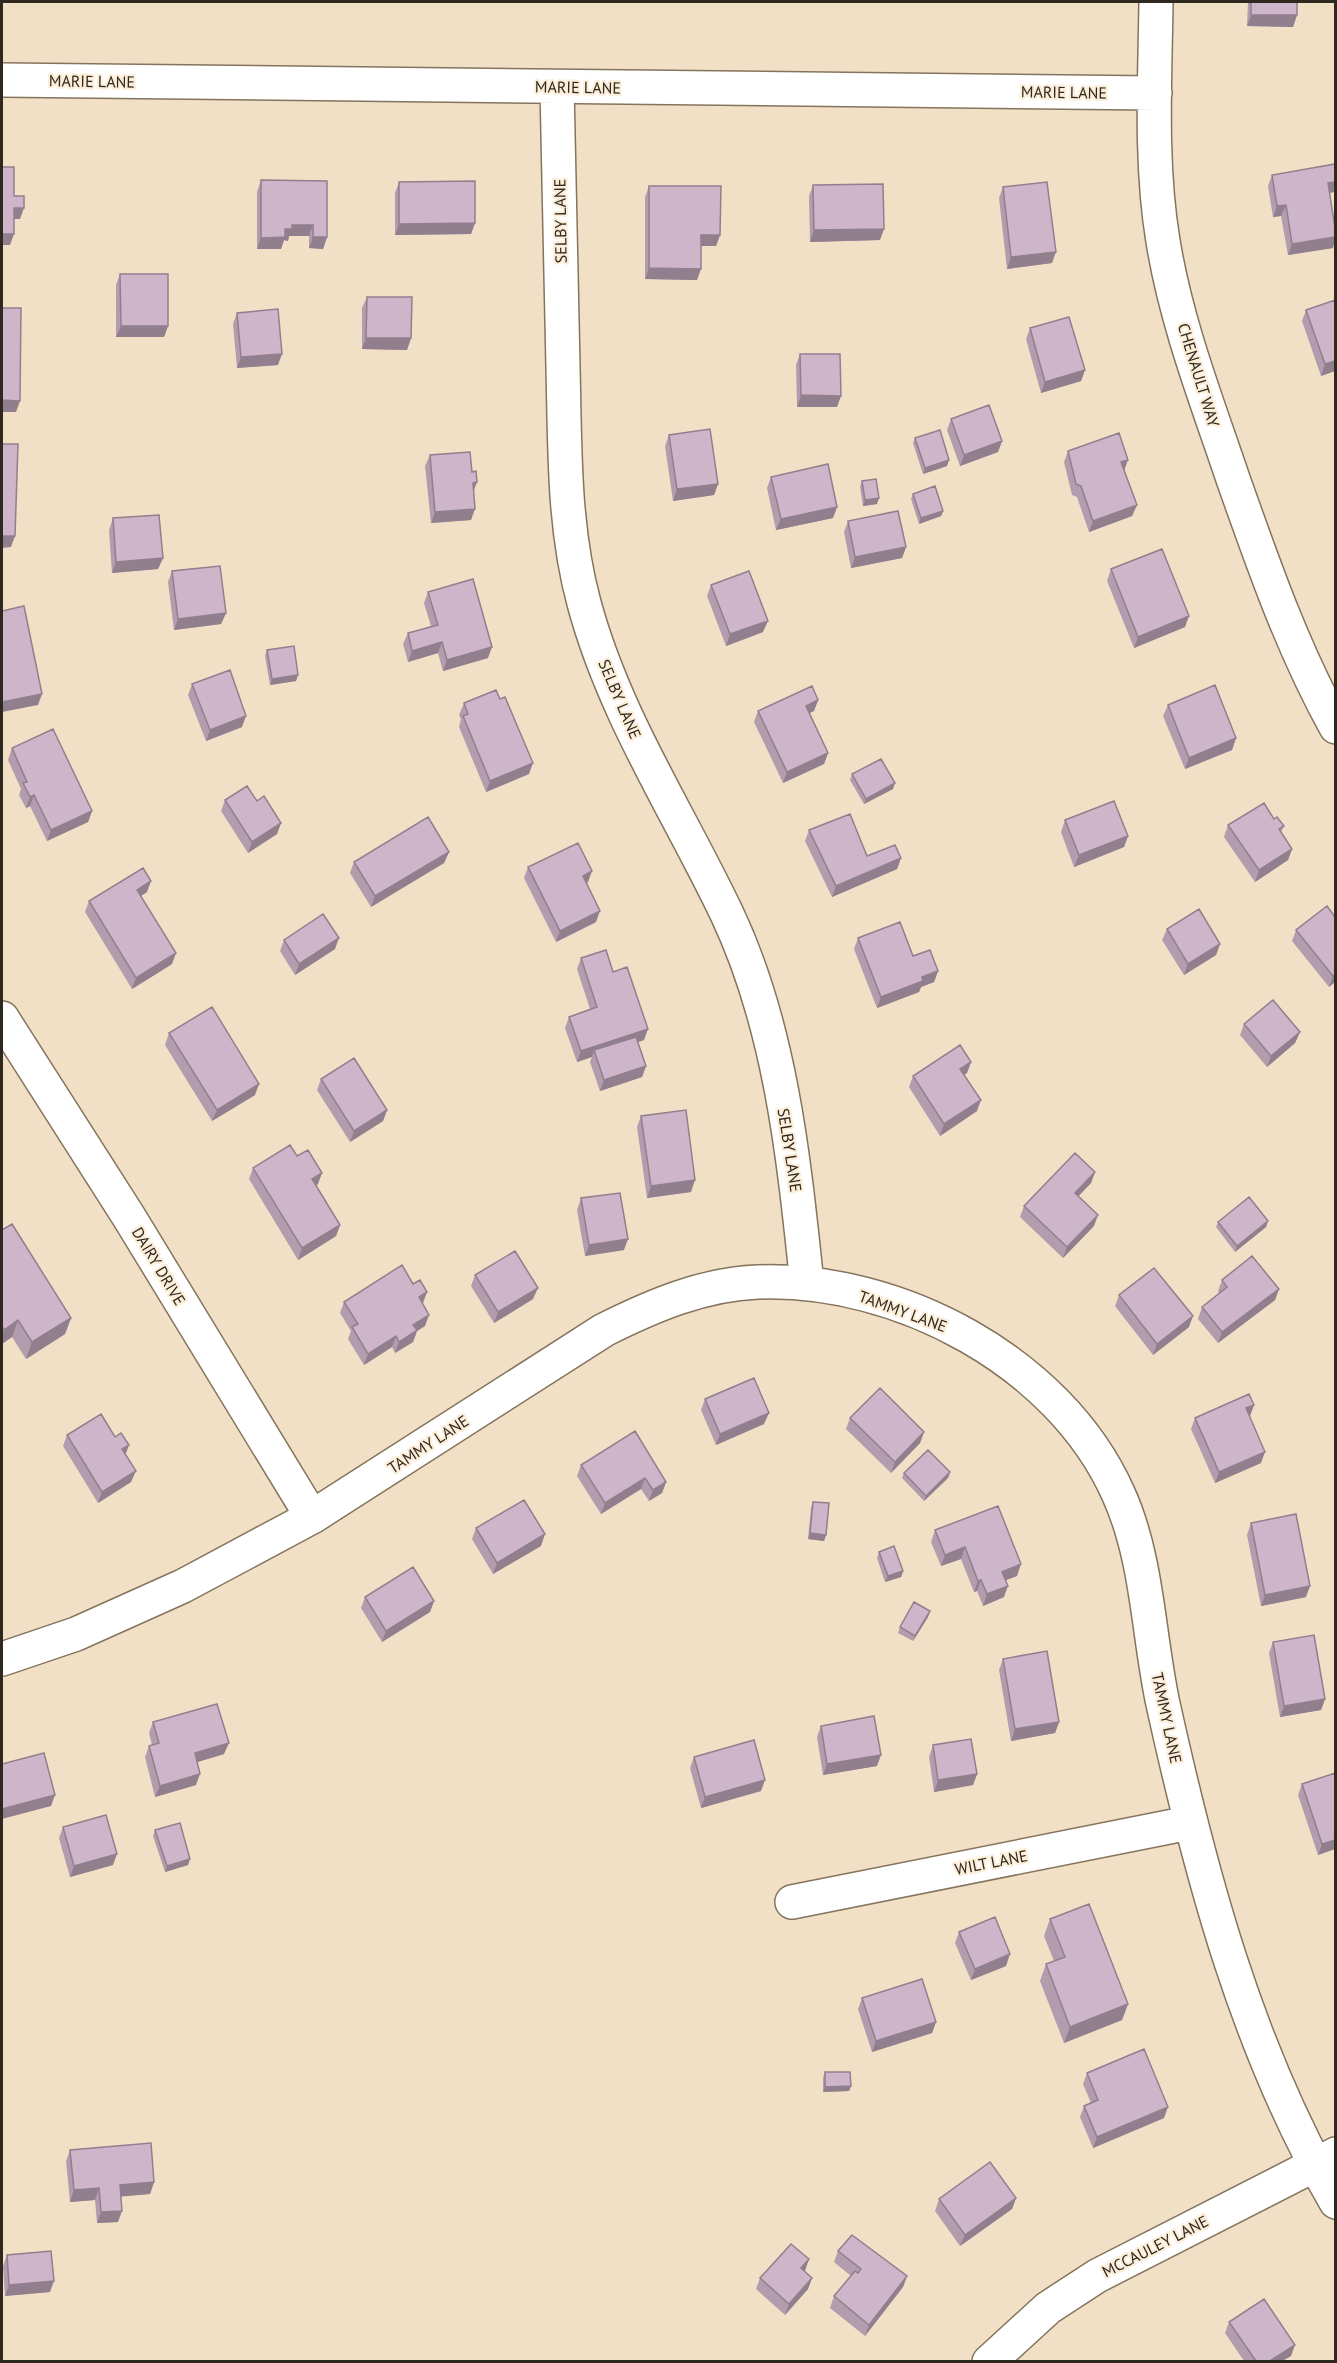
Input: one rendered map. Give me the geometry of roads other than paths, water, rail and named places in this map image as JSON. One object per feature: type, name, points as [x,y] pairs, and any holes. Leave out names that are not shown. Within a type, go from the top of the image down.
[{"type":"street","name":"CHENAULT WAY","points":[[1156,2],[1156,149],[1163,240],[1196,373],[1286,619],[1335,727]]},
{"type":"street","name":"MARIE LANE","points":[[2,80],[1155,93]]},
{"type":"street","name":"SELBY LANE","points":[[557,87],[565,480],[577,571],[584,603],[605,668],[648,766],[728,915],[755,984],[776,1064],[795,1173],[807,1284]]},
{"type":"street","name":"DAIRY DRIVE","points":[[2,1018],[129,1217],[312,1517]]},
{"type":"street","name":"TAMMY LANE","points":[[2,1659],[76,1634],[183,1586],[312,1517],[604,1330],[652,1306],[703,1290],[756,1282],[807,1284],[873,1297],[931,1317],[974,1339],[1024,1372],[1058,1402],[1089,1441],[1119,1493],[1137,1551],[1160,1691],[1189,1823],[1240,1988],[1287,2109],[1325,2159],[1335,2202]]},
{"type":"street","name":"WILT LANE","points":[[792,1902],[1189,1823]]},
{"type":"street","name":"MCCAULEY LANE","points":[[989,2361],[1048,2308],[1097,2276],[1325,2159]]}]
